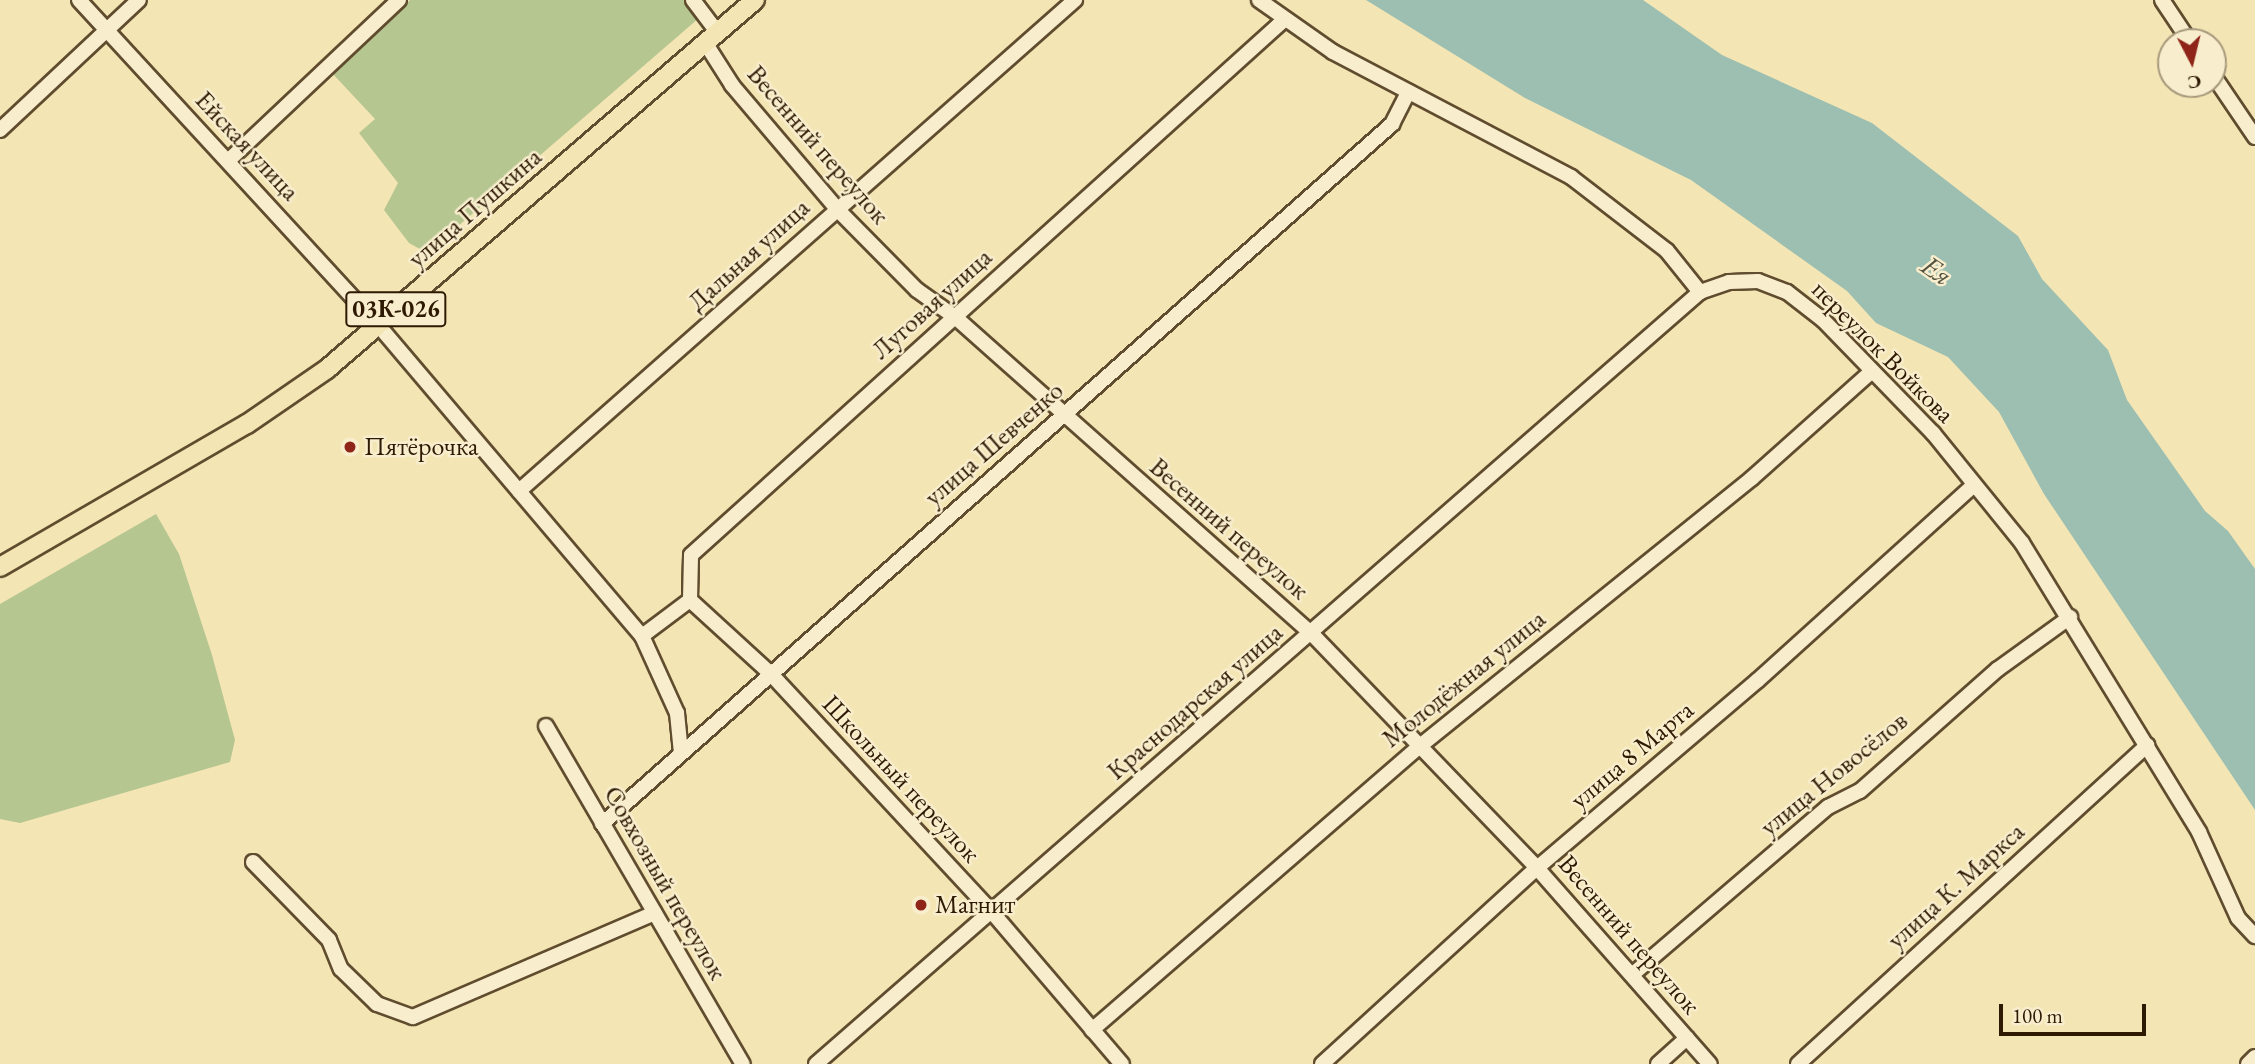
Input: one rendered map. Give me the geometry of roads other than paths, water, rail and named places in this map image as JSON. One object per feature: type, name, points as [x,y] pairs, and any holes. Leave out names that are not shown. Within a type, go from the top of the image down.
[{"type":"main road","name":"улица Пушкина","points":[[0,567],[267,411],[379,326],[755,0]]},
{"type":"street","name":"Ейская улица","points":[[79,0],[379,326]]},
{"type":"street","points":[[0,130],[139,0]]},
{"type":"street","points":[[228,162],[399,0]]},
{"type":"street","name":"Весенний переулок","points":[[693,0],[732,85],[837,209],[917,290],[955,317],[1063,416],[1311,633],[1537,868],[1710,1064]]},
{"type":"street","name":"Дальная улица","points":[[519,491],[1075,0]]},
{"type":"street","points":[[1259,0],[1284,20],[1408,92],[1571,177],[1667,251],[1700,292]]},
{"type":"street","points":[[2162,0],[2181,28]]},
{"type":"street","name":"Луговая улица","points":[[690,600],[691,555],[1284,20]]},
{"type":"street","name":"улица Шевченко","points":[[602,824],[1392,124],[1408,92]]},
{"type":"street","points":[[2227,96],[2255,137]]},
{"type":"street","name":"переулок Войкова","points":[[1700,292],[1729,282],[1758,281],[1787,292],[1823,320],[1933,433],[2022,543],[2070,617],[2199,832],[2238,918],[2255,936]]},
{"type":"street","name":"Краснодарская улица","points":[[816,1064],[1700,292]]},
{"type":"street","points":[[379,326],[642,636],[677,713],[681,753]]},
{"type":"street","name":"Молодёжная улица","points":[[1092,1030],[1420,746],[1752,478],[1871,372]]},
{"type":"street","name":"улица 8 Марта","points":[[1322,1064],[1537,868],[1758,680],[1974,485]]},
{"type":"street","points":[[642,636],[690,600]]},
{"type":"street","name":"Школьный переулок","points":[[690,600],[770,673],[992,912],[1122,1064]]},
{"type":"street","name":"улица Новосёлов","points":[[1633,974],[1828,807],[1860,791],[1998,669],[2070,617]]},
{"type":"street","name":"Совхозный переулок","points":[[546,726],[743,1064]]},
{"type":"street","name":"улица К. Маркса","points":[[1798,1064],[2147,745]]},
{"type":"street","points":[[253,862],[329,940],[341,969],[377,1004],[413,1017],[655,913]]},
{"type":"street","points":[[1658,1064],[1687,1038]]},
{"type":"street","points":[[2248,1064],[2255,1057]]},
{"type":"water","name":"Ея","points":[[1366,0],[1643,0],[1722,55],[1872,123],[2018,236],[2042,279],[2108,350],[2127,400],[2205,511],[2228,531],[2255,569],[2255,810],[2044,494],[1999,412],[1948,357],[1876,323],[1847,291],[1691,180],[1525,98]]},
{"type":"place","name":"Пятёрочка","points":[[350,447]]},
{"type":"place","name":"Магнит","points":[[921,905]]}]
